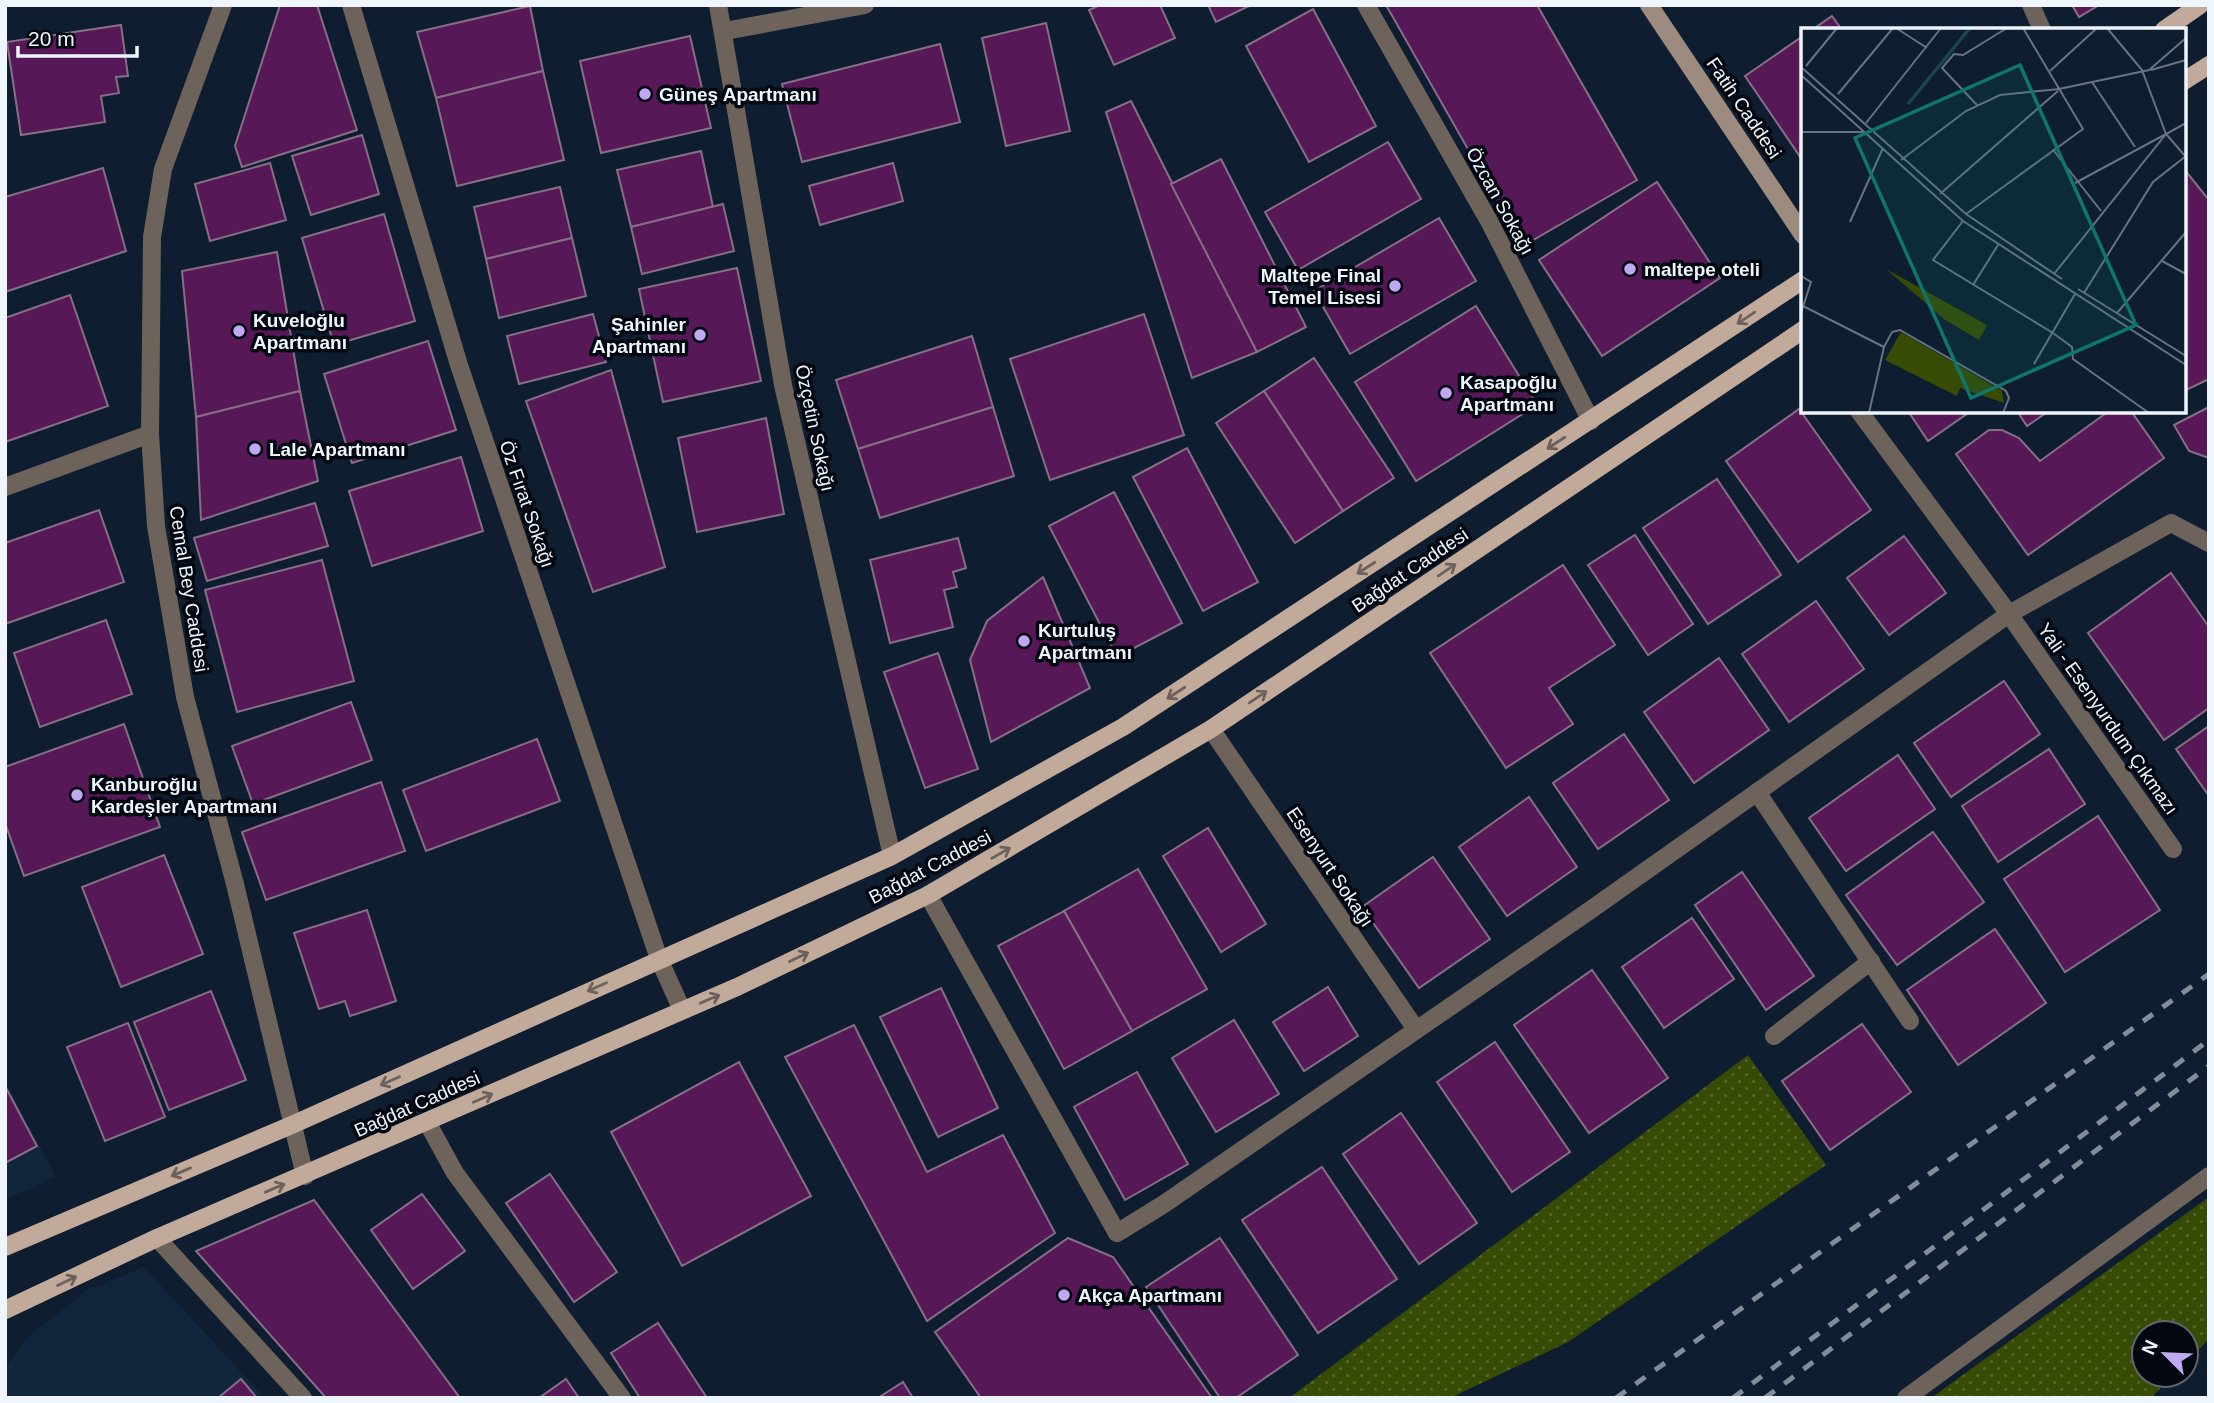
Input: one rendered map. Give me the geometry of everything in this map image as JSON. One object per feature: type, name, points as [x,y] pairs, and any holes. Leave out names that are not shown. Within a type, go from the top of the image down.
[{"type":"main road","name":"Fatih Caddesi","points":[[1649,5],[1801,231]]},
{"type":"main road","points":[[2167,28],[2200,5]]},
{"type":"main road","points":[[2186,80],[2209,65]]},
{"type":"main road","name":"Bağdat Caddesi","points":[[5,1247],[294,1124],[892,856],[1123,727],[1801,281]]},
{"type":"main road","name":"Bağdat Caddesi","points":[[5,1310],[157,1238],[682,1010],[928,895],[1211,729],[1801,333]]},
{"type":"street","name":"Cemal Bey Caddesi","points":[[223,5],[163,169],[152,237],[150,434],[156,526],[185,697],[305,1176]]},
{"type":"street","name":"Öz Fırat Sokağı","points":[[351,5],[458,365],[659,959],[682,1010]]},
{"type":"street","name":"Özçetin Sokağı","points":[[718,5],[725,31],[783,385],[892,856]]},
{"type":"street","points":[[725,31],[865,5]]},
{"type":"street","name":"Özcan Sokağı","points":[[1366,5],[1489,221],[1591,421]]},
{"type":"street","points":[[2031,5],[2041,28]]},
{"type":"street","name":"Yali - Esenyurdum Çıkmazı","points":[[1860,413],[2009,614],[2173,849]]},
{"type":"street","points":[[5,487],[150,434]]},
{"type":"street","points":[[928,895],[1117,1233],[1164,1204],[1758,792],[2009,614],[2171,523],[2209,543]]},
{"type":"street","name":"Esenyurt Sokağı","points":[[1211,729],[1415,1028]]},
{"type":"street","points":[[1758,792],[1910,1021]]},
{"type":"street","points":[[1774,1036],[1871,961]]},
{"type":"street","points":[[427,1122],[455,1173],[622,1398]]},
{"type":"street","points":[[1906,1398],[2209,1176]]},
{"type":"street","points":[[157,1238],[303,1398]]},
{"type":"shaded area","points":[[5,1080],[56,1177],[5,1200]]},
{"type":"shaded area","points":[[144,1267],[265,1398],[5,1398],[5,1368],[28,1337],[87,1290]]},
{"type":"green space","points":[[1748,1055],[1826,1165],[1568,1342],[1450,1398],[1289,1398]]},
{"type":"green space","points":[[2209,1197],[2209,1339],[2200,1348],[2200,1319],[2130,1319],[2130,1389],[2160,1389],[2151,1398],[1931,1398]]},
{"type":"building","points":[[280,5],[317,5],[357,130],[242,167],[235,146]]},
{"type":"building","points":[[1100,5],[1160,5],[1175,38],[1114,65],[1089,10]]},
{"type":"building","points":[[1208,5],[1251,5],[1216,22]]},
{"type":"building","points":[[1386,5],[1537,5],[1637,180],[1523,246]]},
{"type":"building","points":[[2072,5],[2099,5],[2079,17]]},
{"type":"building","points":[[530,6],[543,71],[436,98],[417,32]]},
{"type":"building","points":[[1313,9],[1376,126],[1309,162],[1246,46]]},
{"type":"building","points":[[1832,16],[1841,28],[1815,28]]},
{"type":"building","points":[[1046,23],[1070,131],[1006,146],[982,38]]},
{"type":"building","points":[[121,25],[128,76],[116,77],[119,93],[101,96],[105,122],[21,135],[7,42]]},
{"type":"building","name":"Güneş Apartmanı","points":[[690,36],[711,128],[601,153],[580,61]]},
{"type":"building","points":[[1801,37],[1801,158],[1745,76]]},
{"type":"building","points":[[940,44],[960,122],[802,162],[782,84]]},
{"type":"building","points":[[543,71],[564,160],[457,186],[436,98]]},
{"type":"building","points":[[1131,101],[1257,352],[1192,378],[1106,112]]},
{"type":"building","points":[[362,135],[379,194],[311,215],[292,156]]},
{"type":"building","points":[[1388,142],[1421,199],[1298,270],[1265,212]]},
{"type":"building","points":[[701,151],[713,207],[631,227],[617,170]]},
{"type":"building","points":[[1221,159],[1306,327],[1257,352],[1171,184]]},
{"type":"building","points":[[270,163],[286,220],[210,241],[195,184]]},
{"type":"building","points":[[893,163],[903,201],[820,225],[809,186]]},
{"type":"building","points":[[103,168],[126,251],[5,292],[5,197]]},
{"type":"building","points":[[2186,171],[2209,200],[2209,379],[2186,390]]},
{"type":"building","name":"maltepe oteli","points":[[1657,182],[1720,278],[1602,356],[1539,260]]},
{"type":"building","points":[[560,187],[572,238],[486,259],[474,207]]},
{"type":"building","points":[[723,204],[734,251],[642,274],[631,227]]},
{"type":"building","points":[[384,214],[415,321],[334,345],[302,238]]},
{"type":"building","name":"Maltepe Final Temel Lisesi","points":[[1439,218],[1476,281],[1350,354],[1314,291]]},
{"type":"building","points":[[572,238],[586,296],[499,318],[486,259]]},
{"type":"building","name":"Kuveloğlu Apartmanı","points":[[277,252],[300,391],[196,417],[182,271]]},
{"type":"building","name":"Şahinler Apartmanı","points":[[737,268],[761,381],[663,402],[639,289]]},
{"type":"building","points":[[70,295],[108,406],[5,442],[5,318]]},
{"type":"building","name":"Kasapoğlu Apartmanı","points":[[1476,306],[1537,405],[1416,481],[1355,382]]},
{"type":"building","points":[[593,314],[606,362],[519,384],[507,336]]},
{"type":"building","points":[[1144,314],[1184,435],[1050,480],[1010,359]]},
{"type":"building","points":[[972,336],[993,407],[858,449],[836,380]]},
{"type":"building","points":[[428,341],[456,430],[352,463],[324,374]]},
{"type":"building","points":[[1314,358],[1394,478],[1343,511],[1264,391]]},
{"type":"building","points":[[611,370],[665,567],[593,592],[526,401]]},
{"type":"building","name":"Lale Apartmanı","points":[[300,391],[318,481],[201,520],[196,417]]},
{"type":"building","points":[[1264,391],[1343,511],[1295,543],[1216,423]]},
{"type":"building","points":[[993,407],[1014,476],[880,518],[858,449]]},
{"type":"building","points":[[2209,407],[2209,458],[2189,451],[2174,425]]},
{"type":"building","points":[[1799,409],[1871,510],[1798,562],[1726,461]]},
{"type":"building","points":[[1909,413],[1968,413],[1928,441]]},
{"type":"building","points":[[2018,413],[2046,413],[2027,426]]},
{"type":"building","points":[[2106,413],[2132,413],[2164,458],[2028,555],[1956,454],[1989,430],[2002,430],[2019,438],[2040,461]]},
{"type":"building","points":[[766,418],[784,514],[697,532],[678,438]]},
{"type":"building","points":[[1187,448],[1258,582],[1203,611],[1133,477]]},
{"type":"building","points":[[461,457],[483,531],[372,566],[349,491]]},
{"type":"building","points":[[1717,479],[1781,575],[1708,624],[1643,528]]},
{"type":"building","points":[[1114,492],[1182,623],[1117,657],[1049,526]]},
{"type":"building","points":[[315,503],[328,546],[207,581],[194,538]]},
{"type":"building","points":[[99,510],[124,582],[5,624],[5,543]]},
{"type":"building","points":[[1635,535],[1693,624],[1648,655],[1588,565]]},
{"type":"building","points":[[1904,536],[1946,593],[1889,635],[1847,578]]},
{"type":"building","points":[[958,538],[966,568],[953,572],[957,587],[944,590],[953,627],[890,643],[870,560]]},
{"type":"building","points":[[322,560],[354,681],[237,712],[205,590]]},
{"type":"building","points":[[1563,565],[1615,645],[1549,688],[1573,724],[1506,768],[1430,653]]},
{"type":"building","points":[[2171,573],[2209,627],[2209,708],[2164,740],[2088,633]]},
{"type":"building","name":"Kurtuluş Apartmanı","points":[[1043,577],[1090,688],[991,742],[970,660],[987,621]]},
{"type":"building","points":[[1816,601],[1864,669],[1789,722],[1742,654]]},
{"type":"building","points":[[106,620],[132,694],[40,727],[14,653]]},
{"type":"building","points":[[938,653],[978,769],[925,788],[884,672]]},
{"type":"building","points":[[1719,658],[1769,730],[1694,783],[1644,712]]},
{"type":"building","points":[[2004,681],[2040,734],[1951,797],[1914,743]]},
{"type":"building","points":[[351,702],[372,760],[253,804],[232,746]]},
{"type":"building","name":"Kanburoğlu Kardeşler Apartmanı","points":[[124,724],[160,827],[24,876],[5,823],[5,767]]},
{"type":"building","points":[[2209,726],[2209,796],[2176,749]]},
{"type":"building","points":[[1624,734],[1669,800],[1598,849],[1553,783]]},
{"type":"building","points":[[537,739],[560,801],[426,851],[403,790]]},
{"type":"building","points":[[2049,749],[2085,804],[1998,862],[1962,806]]},
{"type":"building","points":[[1898,755],[1935,809],[1846,871],[1809,818]]},
{"type":"building","points":[[381,782],[405,851],[266,900],[242,832]]},
{"type":"building","points":[[1529,797],[1577,867],[1507,916],[1459,847]]},
{"type":"building","points":[[2098,816],[2160,910],[2065,972],[2004,879]]},
{"type":"building","points":[[1208,828],[1266,924],[1221,952],[1163,856]]},
{"type":"building","points":[[1933,832],[1984,902],[1897,965],[1846,895]]},
{"type":"building","points":[[164,855],[203,954],[121,987],[82,887]]},
{"type":"building","points":[[1433,857],[1490,939],[1419,988],[1362,907]]},
{"type":"building","points":[[1138,869],[1207,989],[1132,1031],[1064,911]]},
{"type":"building","points":[[1742,872],[1814,976],[1766,1010],[1695,905]]},
{"type":"building","points":[[367,910],[396,1001],[350,1016],[345,1001],[319,1009],[294,933]]},
{"type":"building","points":[[1064,911],[1132,1031],[1064,1069],[998,946]]},
{"type":"building","points":[[1692,918],[1734,979],[1664,1028],[1622,967]]},
{"type":"building","points":[[1995,929],[2046,1003],[1958,1065],[1907,990]]},
{"type":"building","points":[[1592,970],[1668,1078],[1589,1133],[1514,1025]]},
{"type":"building","points":[[1328,987],[1358,1036],[1304,1071],[1273,1022]]},
{"type":"building","points":[[941,988],[998,1108],[938,1137],[880,1017]]},
{"type":"building","points":[[211,991],[246,1080],[169,1110],[134,1022]]},
{"type":"building","points":[[1234,1020],[1279,1094],[1216,1132],[1172,1058]]},
{"type":"building","points":[[128,1023],[165,1117],[105,1141],[67,1047]]},
{"type":"building","points":[[1862,1024],[1911,1092],[1830,1150],[1782,1081]]},
{"type":"building","points":[[854,1025],[927,1172],[1003,1135],[1055,1233],[927,1321],[785,1057]]},
{"type":"building","points":[[1495,1042],[1570,1152],[1512,1192],[1437,1082]]},
{"type":"building","points":[[739,1062],[811,1196],[682,1266],[611,1132]]},
{"type":"building","points":[[1137,1072],[1188,1164],[1125,1200],[1074,1107]]},
{"type":"building","points":[[5,1086],[37,1146],[5,1163]]},
{"type":"building","points":[[1401,1113],[1477,1223],[1419,1264],[1343,1154]]},
{"type":"building","points":[[1322,1167],[1397,1279],[1318,1333],[1242,1220]]},
{"type":"building","points":[[550,1174],[617,1272],[574,1302],[506,1203]]},
{"type":"building","points":[[422,1194],[465,1251],[413,1289],[371,1230]]},
{"type":"building","points":[[314,1200],[460,1398],[326,1398],[196,1251]]},
{"type":"building","name":"Akça Apartmanı","points":[[1068,1238],[1113,1257],[1212,1398],[981,1398],[935,1332]]},
{"type":"building","points":[[1220,1238],[1298,1355],[1236,1398],[1220,1398],[1146,1287]]},
{"type":"building","points":[[658,1323],[707,1398],[640,1398],[611,1353]]},
{"type":"building","points":[[241,1379],[257,1398],[218,1398]]},
{"type":"building","points":[[566,1379],[579,1398],[539,1398]]},
{"type":"building","points":[[903,1382],[913,1398],[878,1398]]},
{"type":"railway","points":[[1616,1398],[2209,974]]},
{"type":"railway","points":[[1733,1398],[2209,1040]]},
{"type":"railway","points":[[1765,1398],[2209,1066]]},
{"type":"place","name":"Güneş Apartmanı","points":[[645,94]]},
{"type":"place","name":"maltepe oteli","points":[[1630,269]]},
{"type":"place","name":"Maltepe Final Temel Lisesi","points":[[1395,286]]},
{"type":"place","name":"Kuveloğlu Apartmanı","points":[[239,331]]},
{"type":"place","name":"Şahinler Apartmanı","points":[[700,335]]},
{"type":"place","name":"Kasapoğlu Apartmanı","points":[[1446,393]]},
{"type":"place","name":"Lale Apartmanı","points":[[255,449]]},
{"type":"place","name":"Kurtuluş Apartmanı","points":[[1024,641]]},
{"type":"place","name":"Kanburoğlu Kardeşler Apartmanı","points":[[77,795]]},
{"type":"place","name":"Akça Apartmanı","points":[[1064,1295]]}]
